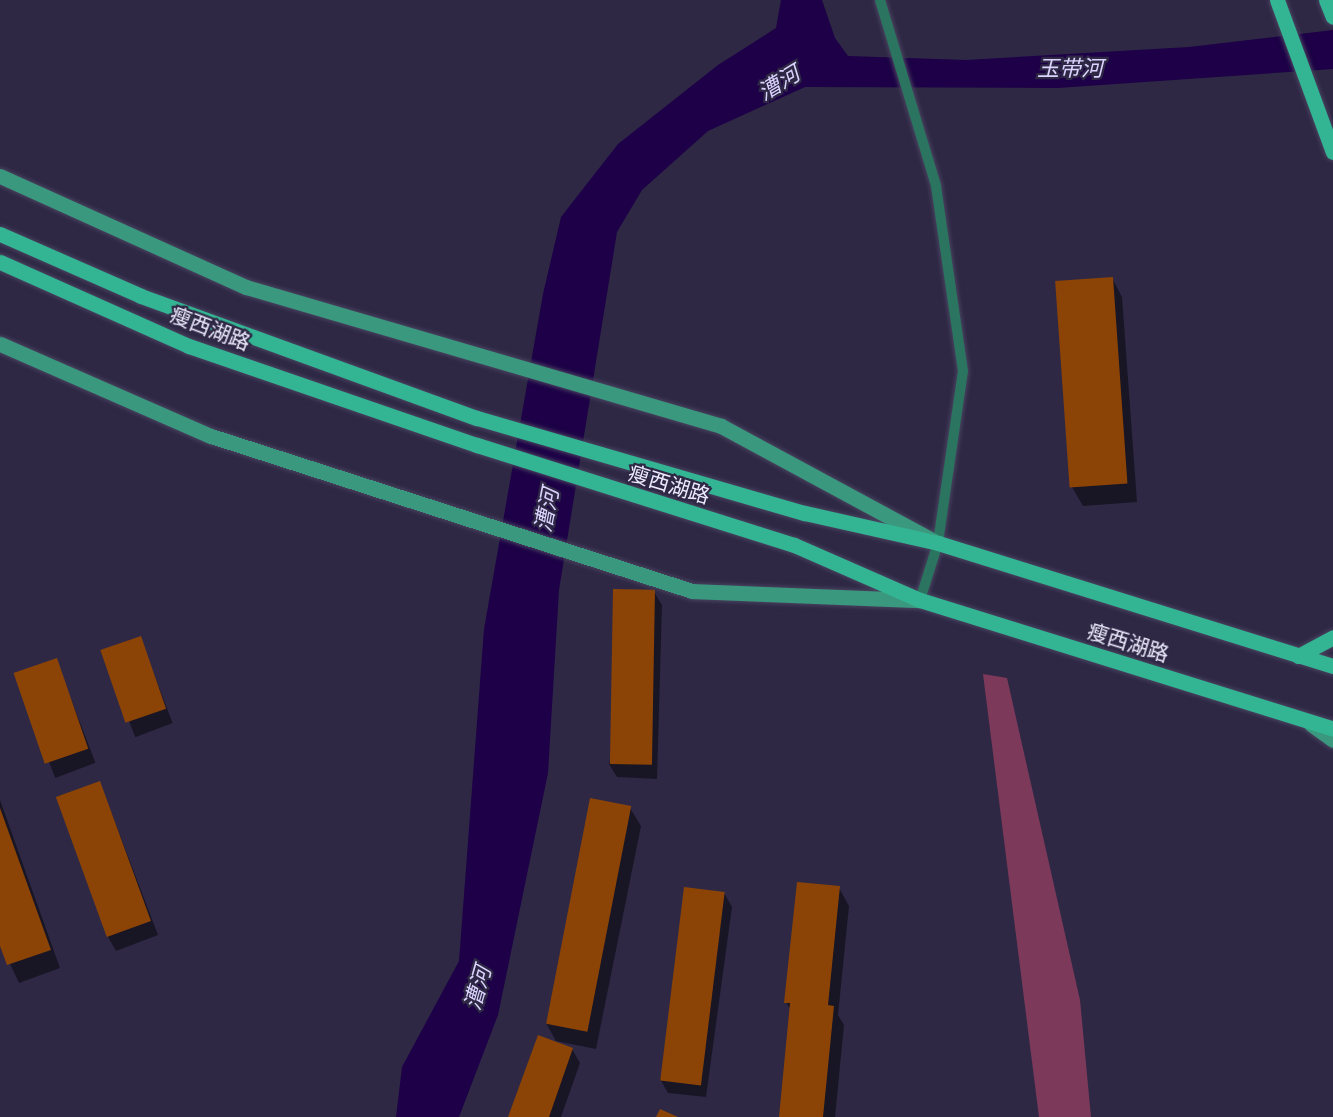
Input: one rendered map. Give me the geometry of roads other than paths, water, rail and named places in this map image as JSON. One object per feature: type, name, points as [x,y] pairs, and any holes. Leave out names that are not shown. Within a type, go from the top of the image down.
[{"type":"main road","points":[[1326,0],[1333,17]]},
{"type":"main road","points":[[1280,5],[1333,152]]},
{"type":"main road","name":"瘦西湖路","points":[[0,234],[141,296],[477,418],[805,513],[938,543],[1333,666]]},
{"type":"main road","name":"瘦西湖路","points":[[0,262],[189,346],[609,489],[794,545],[920,600],[1333,729]]},
{"type":"main road","points":[[1298,656],[1333,637]]},
{"type":"street","points":[[0,176],[246,287],[721,426],[938,543]]},
{"type":"street","points":[[0,344],[211,436],[692,591],[920,600]]},
{"type":"street","points":[[1306,720],[1333,740]]},
{"type":"lane","points":[[880,0],[936,186],[963,371],[938,543],[920,600]]},
{"type":"water","points":[[781,0],[822,0],[835,38],[848,56],[966,60],[1189,47],[1333,30],[1333,69],[1058,88],[805,87],[708,131],[642,190],[617,232],[559,590],[548,773],[498,1015],[459,1117],[396,1117],[402,1067],[459,961],[484,629],[543,294],[561,217],[618,144],[718,65],[776,28]]},
{"type":"water label","name":"玉带河","points":[[1070,69]]},
{"type":"water label","name":"漕河","points":[[779,83]]},
{"type":"water label","name":"漕河","points":[[547,510]]},
{"type":"water label","name":"漕河","points":[[478,988]]}]
